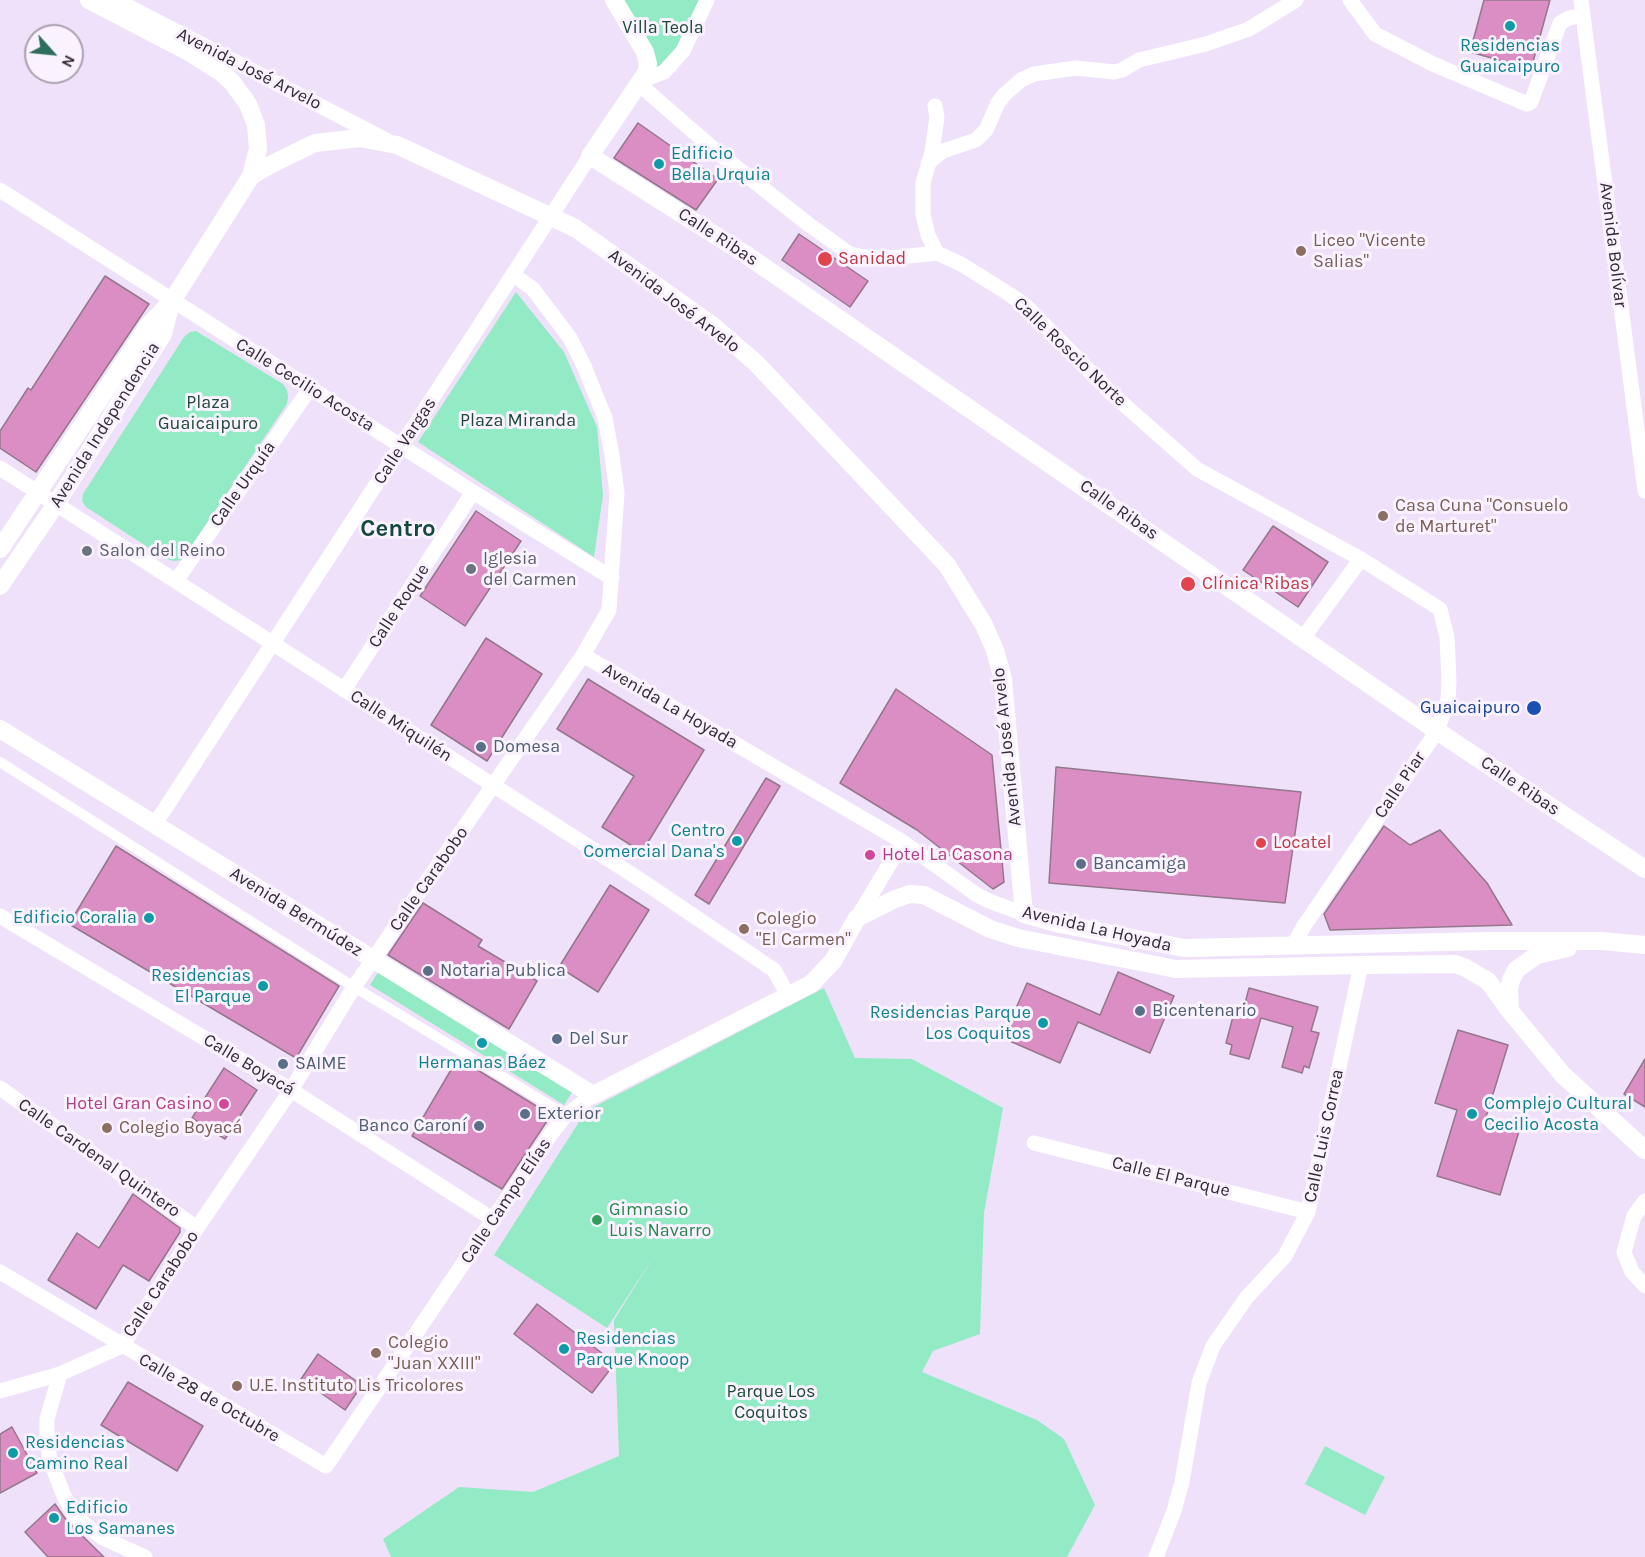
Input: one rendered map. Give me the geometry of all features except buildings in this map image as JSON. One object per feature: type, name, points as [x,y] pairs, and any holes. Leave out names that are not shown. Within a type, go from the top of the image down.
[{"type":"street","name":"Avenida José Arvelo","points":[[89,0],[187,51],[232,82],[254,115],[259,136],[251,176]]},
{"type":"street","name":"Avenida José Arvelo","points":[[116,0],[397,146],[575,228],[712,325],[756,363],[947,566],[984,625],[995,650],[1003,679],[1024,914]]},
{"type":"street","points":[[590,156],[641,82],[648,64],[645,51],[614,0]]},
{"type":"street","points":[[641,82],[664,72],[683,51],[707,0]]},
{"type":"street","points":[[928,163],[949,148],[976,140],[986,130],[1004,95],[1021,80],[1034,74],[1076,68],[1114,72],[1122,70],[1139,60],[1206,44],[1249,29],[1296,0]]},
{"type":"street","points":[[1350,0],[1375,34],[1433,64],[1527,105],[1531,102],[1560,23],[1582,8]]},
{"type":"street","name":"Avenida Bolívar","points":[[1582,8],[1645,491]]},
{"type":"street","points":[[641,82],[717,152],[808,224],[850,254],[866,257],[889,258],[937,253],[922,215],[923,183],[932,152],[937,117],[935,106]]},
{"type":"street","points":[[171,301],[251,176],[315,143],[360,138],[397,146]]},
{"type":"street","name":"Calle Vargas","points":[[155,824],[590,156]]},
{"type":"street","name":"Calle Ribas","points":[[590,156],[745,254],[1437,731],[1645,869]]},
{"type":"street","name":"Calle Cecilio Acosta","points":[[0,190],[171,301],[612,578]]},
{"type":"street","name":"Calle Roscio Norte","points":[[937,253],[961,264],[1026,306],[1112,393],[1197,469],[1361,559],[1440,609]]},
{"type":"street","name":"Calle Carabobo","points":[[0,1391],[60,1374],[122,1346],[197,1228],[291,1090],[354,987],[583,655],[609,610],[617,493],[605,418],[570,338],[533,289],[514,275]]},
{"type":"street","name":"Avenida Independencia","points":[[0,549],[149,325],[171,301]]},
{"type":"street","name":"Avenida Independencia","points":[[0,586],[56,504],[163,334],[171,301]]},
{"type":"street","name":"Calle Urquía","points":[[176,581],[311,387]]},
{"type":"street","name":"Calle Miquilén","points":[[0,468],[639,879],[774,970],[789,997]]},
{"type":"street","name":"Calle Roque","points":[[344,690],[473,492]]},
{"type":"street","points":[[1304,638],[1361,559]]},
{"type":"street","name":"Calle Piar","points":[[1294,944],[1437,731],[1448,700],[1449,681],[1447,637],[1440,609]]},
{"type":"street","name":"Avenida La Hoyada","points":[[583,655],[903,842],[977,894],[1024,914],[1060,924],[1184,948],[1294,944],[1602,941],[1645,945]]},
{"type":"street","name":"Avenida Bermúdez","points":[[0,729],[592,1095]]},
{"type":"street","name":"Avenida Bermúdez","points":[[0,762],[354,987],[566,1115]]},
{"type":"street","points":[[857,918],[903,842]]},
{"type":"street","name":"Avenida La Hoyada","points":[[857,918],[895,899],[910,894],[924,895],[990,929],[1018,938],[1176,969],[1455,964],[1488,981],[1563,1075],[1645,1150]]},
{"type":"street","name":"Calle Boyacá","points":[[0,916],[291,1090],[494,1220]]},
{"type":"street","name":"Calle Campo Elías","points":[[326,1466],[566,1115],[592,1095],[812,984],[833,961],[857,918]]},
{"type":"street","points":[[1510,1011],[1511,980],[1516,970],[1524,963],[1537,955],[1551,951],[1602,941]]},
{"type":"street","name":"Calle Luis Correa","points":[[1161,1555],[1182,1482],[1199,1383],[1213,1346],[1247,1298],[1285,1256],[1308,1212],[1361,965]]},
{"type":"street","name":"Calle Cardenal Quintero","points":[[0,1088],[197,1228]]},
{"type":"street","name":"Calle El Parque","points":[[1034,1143],[1308,1212]]},
{"type":"street","points":[[1645,1202],[1634,1216],[1624,1252],[1632,1272],[1645,1286]]},
{"type":"street","name":"Calle 28 de Octubre","points":[[0,1272],[326,1466]]},
{"type":"street","points":[[60,1374],[47,1419],[47,1442],[56,1479],[74,1514],[88,1527],[103,1538],[145,1557]]},
{"type":"green space","name":"Villa Teola","points":[[614,0],[707,0],[664,72],[648,64]]},
{"type":"green space","name":"Plaza Miranda","points":[[516,292],[564,352],[597,427],[603,495],[594,557],[418,442]]},
{"type":"green space","name":"Plaza Guaicaipuro","points":[[196,331],[283,384],[288,397],[287,404],[182,560],[174,561],[166,559],[86,507],[82,501],[83,494],[184,337]]},
{"type":"green space","points":[[379,971],[573,1091],[564,1105],[370,985]]},
{"type":"green space","name":"Parque Los Coquitos","points":[[824,988],[855,1058],[912,1059],[1003,1108],[984,1213],[980,1334],[933,1351],[922,1372],[1037,1420],[1064,1439],[1095,1505],[1067,1557],[391,1557],[383,1539],[459,1487],[533,1492],[619,1456],[614,1320],[656,1253],[607,1328],[494,1255],[586,1111]]},
{"type":"green space","points":[[1325,1446],[1385,1477],[1365,1515],[1305,1484]]},
{"type":"place","name":"Residencias Guaicaipuro","points":[[1510,26]]},
{"type":"place","name":"Edificio Bella Urquia","points":[[659,164]]},
{"type":"place","name":"Liceo \"Vicente Salias\"","points":[[1301,251]]},
{"type":"place","name":"Sanidad","points":[[825,259]]},
{"type":"place","name":"Casa Cuna \"Consuelo de Marturet\"","points":[[1383,516]]},
{"type":"place","name":"Salon del Reino","points":[[87,551]]},
{"type":"place","name":"Iglesia del Carmen","points":[[471,569]]},
{"type":"place","name":"Clínica Ribas","points":[[1188,584]]},
{"type":"place","name":"Guaicaipuro","points":[[1534,708]]},
{"type":"place","name":"Domesa","points":[[481,747]]},
{"type":"place","name":"Centro Comercial Dana's","points":[[737,841]]},
{"type":"place","name":"Locatel","points":[[1261,843]]},
{"type":"place","name":"Hotel La Casona","points":[[870,855]]},
{"type":"place","name":"Bancamiga","points":[[1081,864]]},
{"type":"place","name":"Edificio Coralia","points":[[149,918]]},
{"type":"place","name":"Colegio \"El Carmen\"","points":[[744,929]]},
{"type":"place","name":"Notaria Publica","points":[[428,971]]},
{"type":"place","name":"Residencias El Parque","points":[[263,986]]},
{"type":"place","name":"Bicentenario","points":[[1140,1011]]},
{"type":"place","name":"Residencias Parque Los Coquitos","points":[[1043,1023]]},
{"type":"place","name":"Del Sur","points":[[557,1039]]},
{"type":"place","name":"Hermanas Báez","points":[[482,1043]]},
{"type":"place","name":"SAIME","points":[[283,1064]]},
{"type":"place","name":"Hotel Gran Casino","points":[[224,1104]]},
{"type":"place","name":"Exterior","points":[[525,1114]]},
{"type":"place","name":"Complejo Cultural Cecilio Acosta","points":[[1472,1114]]},
{"type":"place","name":"Banco Caroní","points":[[479,1126]]},
{"type":"place","name":"Colegio Boyacá","points":[[107,1128]]},
{"type":"place","name":"Gimnasio Luis Navarro","points":[[597,1220]]},
{"type":"place","name":"Residencias Parque Knoop","points":[[564,1349]]},
{"type":"place","name":"Colegio \"Juan XXIII\"","points":[[376,1353]]},
{"type":"place","name":"U.E. Instituto Lis Tricolores","points":[[237,1386]]},
{"type":"place","name":"Residencias Camino Real","points":[[13,1453]]},
{"type":"place","name":"Edificio Los Samanes","points":[[54,1518]]},
{"type":"district","name":"Centro","points":[[398,529]]}]
